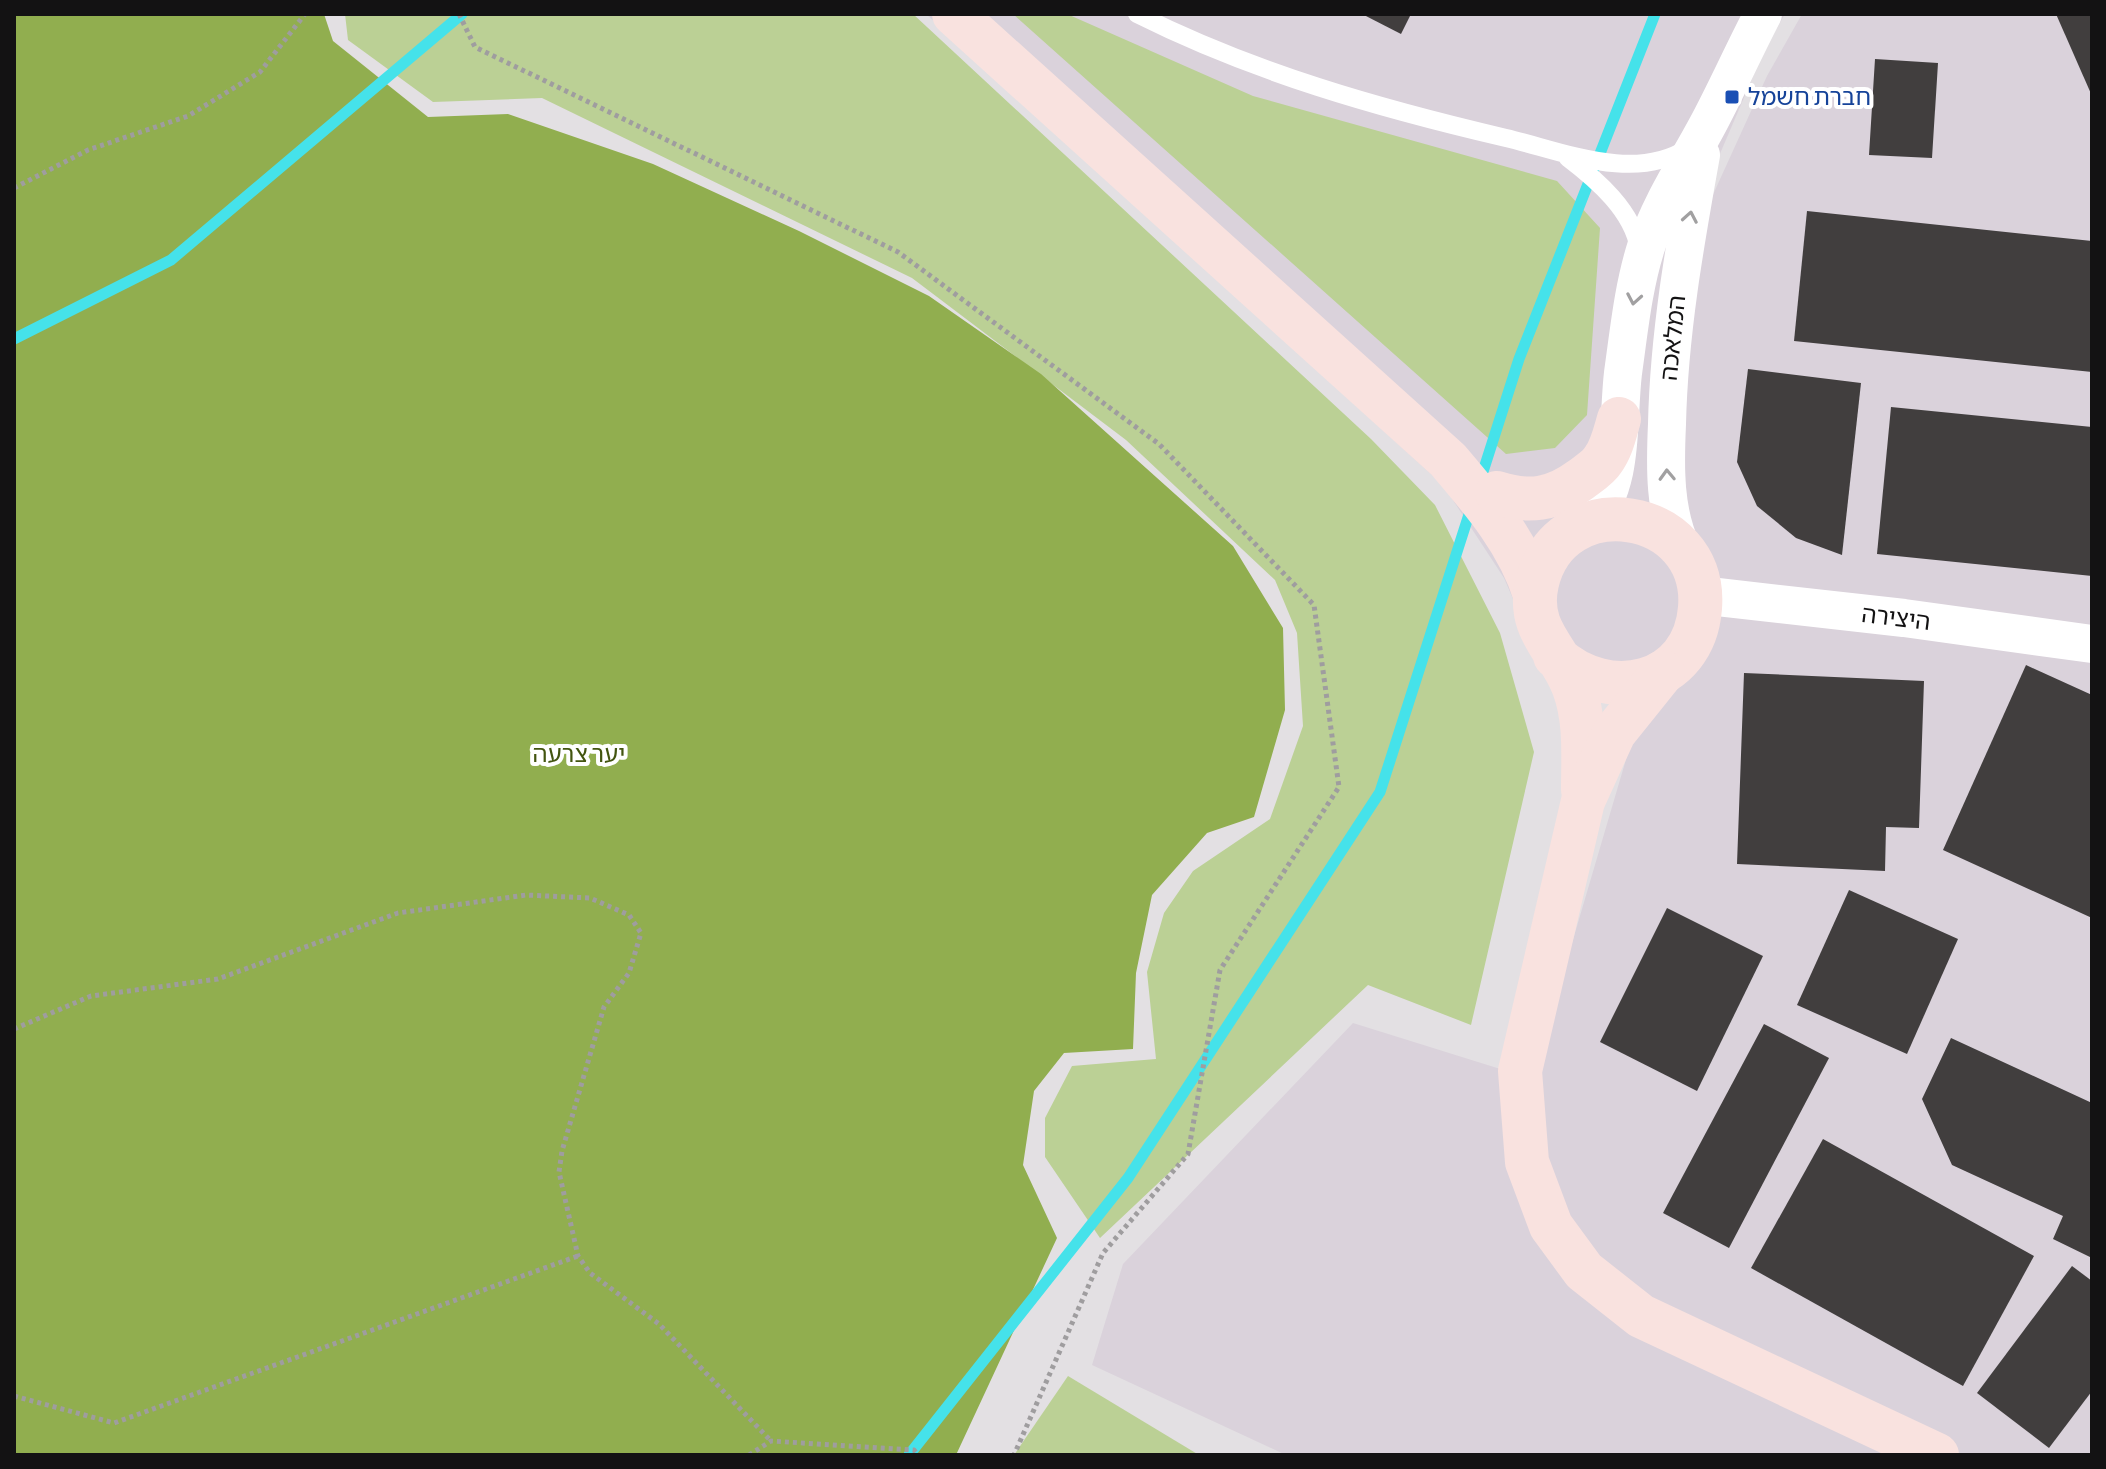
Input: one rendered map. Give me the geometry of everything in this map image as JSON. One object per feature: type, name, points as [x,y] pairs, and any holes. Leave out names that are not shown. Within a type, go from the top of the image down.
[{"type":"street","points":[[954,14],[1448,460],[1536,515],[1566,524],[1624,519],[1647,524],[1667,535],[1683,551],[1695,572],[1700,595],[1699,620],[1689,644],[1630,710],[1614,733],[1583,801],[1520,1071],[1527,1162],[1551,1226],[1584,1271],[1641,1316],[1937,1455]]},
{"type":"street","name":"המלאכה","points":[[1588,524],[1600,511],[1611,486],[1629,329],[1641,261],[1661,208],[1763,14]]},
{"type":"street","name":"המלאכה","points":[[1683,551],[1674,527],[1668,492],[1669,371],[1702,134]]},
{"type":"street","points":[[1497,493],[1516,499],[1537,500],[1572,486],[1603,460],[1619,419]]},
{"type":"street","points":[[1448,460],[1507,536],[1523,563],[1535,595],[1542,633],[1573,686],[1581,714],[1583,801]]},
{"type":"street","points":[[1535,595],[1547,558],[1564,539],[1588,524]]},
{"type":"street","name":"היצירה","points":[[1700,595],[1904,618],[2092,644]]},
{"type":"street","points":[[1555,656],[1575,672],[1613,684],[1638,682],[1663,672]]},
{"type":"lane","points":[[1137,14],[1202,44],[1305,84],[1412,116],[1596,161],[1638,163],[1677,155],[1702,134]]},
{"type":"lane","points":[[1556,149],[1590,175],[1618,206],[1638,241],[1641,261]]},
{"type":"path","points":[[14,188],[88,150],[188,116],[260,72],[305,14]]},
{"type":"path","points":[[459,14],[475,47],[898,252],[1159,444],[1314,605],[1339,787],[1220,970],[1188,1154],[1103,1253],[1014,1455]]},
{"type":"path","points":[[14,1029],[91,996],[218,979],[398,913],[526,895],[590,898],[629,915],[641,933],[629,973],[604,1007],[562,1151],[559,1172],[578,1256],[590,1273],[659,1324],[771,1441]]},
{"type":"path","points":[[14,1396],[114,1423],[578,1256]]},
{"type":"path","points":[[749,1455],[771,1441],[914,1450],[918,1455]]},
{"type":"shaded area","points":[[926,14],[1785,14],[1764,51],[1707,184],[1701,221],[1767,76],[1802,14],[2092,14],[2092,1455],[1286,1455],[1092,1365],[1123,1264],[1353,1023],[1532,1079],[1632,739],[1711,621],[1687,513],[1680,365],[1677,518],[1702,604],[1646,693],[1537,655],[1504,578],[1443,485]]},
{"type":"green space","name":"יער צרעה","points":[[14,14],[324,14],[333,41],[428,117],[508,114],[653,164],[799,231],[929,296],[1041,374],[1233,546],[1283,628],[1285,710],[1254,817],[1207,833],[1152,895],[1136,973],[1133,1049],[1064,1053],[1034,1091],[1023,1165],[1057,1238],[956,1455],[14,1455]]},
{"type":"green space","points":[[345,14],[913,14],[1371,439],[1435,505],[1500,633],[1534,752],[1471,1025],[1368,985],[1100,1238],[1045,1157],[1045,1118],[1072,1066],[1156,1059],[1147,972],[1164,913],[1193,871],[1270,819],[1303,726],[1297,633],[1275,580],[1126,440],[912,278],[542,98],[433,102],[348,40]]},
{"type":"green space","points":[[1013,14],[1067,14],[1253,96],[1557,181],[1600,228],[1587,415],[1555,448],[1506,454]]},
{"type":"green space","points":[[1068,1376],[1199,1455],[1014,1455]]},
{"type":"building","points":[[1362,14],[1411,14],[1401,34]]},
{"type":"building","points":[[2056,14],[2092,14],[2092,96]]},
{"type":"building","points":[[1875,59],[1938,63],[1932,158],[1869,155]]},
{"type":"building","points":[[1807,211],[2092,241],[2092,372],[1794,341]]},
{"type":"building","points":[[1748,369],[1861,383],[1842,555],[1796,538],[1757,506],[1737,462]]},
{"type":"building","points":[[1891,407],[2092,427],[2092,576],[1877,554]]},
{"type":"building","points":[[2026,665],[2092,695],[2092,918],[1943,850]]},
{"type":"building","points":[[1744,673],[1924,681],[1919,828],[1886,827],[1885,871],[1737,864]]},
{"type":"building","points":[[1849,890],[1958,939],[1907,1054],[1797,1005]]},
{"type":"building","points":[[1667,908],[1763,956],[1697,1091],[1600,1042]]},
{"type":"building","points":[[1764,1024],[1829,1058],[1729,1248],[1663,1213]]},
{"type":"building","points":[[1951,1038],[2092,1103],[2092,1258],[2053,1239],[2063,1216],[1952,1165],[1922,1099]]},
{"type":"building","points":[[1823,1139],[2034,1256],[1963,1386],[1751,1268]]},
{"type":"building","points":[[2072,1266],[2092,1281],[2092,1391],[2049,1448],[1977,1393]]},
{"type":"waterway","points":[[14,339],[171,260],[462,14]]},
{"type":"waterway","points":[[1480,481],[1519,359],[1655,14]]},
{"type":"waterway","points":[[909,1455],[1128,1178],[1380,792],[1472,505]]},
{"type":"place","name":"חברת חשמל","points":[[1732,97]]}]
